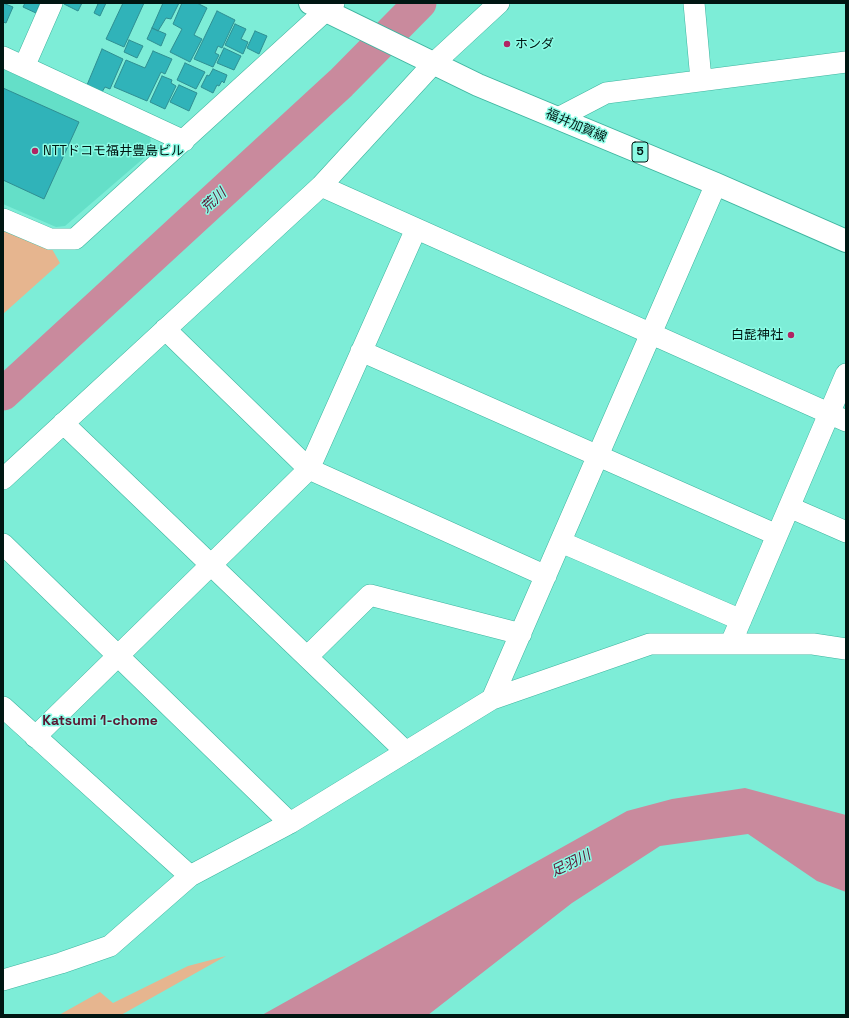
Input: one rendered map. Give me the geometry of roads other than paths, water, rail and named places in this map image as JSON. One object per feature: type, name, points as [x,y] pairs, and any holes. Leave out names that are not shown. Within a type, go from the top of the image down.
[{"type":"main road","name":"福井加賀線","points":[[323,6],[428,61],[478,85],[716,184],[846,241]]},
{"type":"street","points":[[24,67],[52,3]]},
{"type":"street","points":[[3,479],[321,186],[428,61],[499,3]]},
{"type":"street","points":[[694,3],[700,80]]},
{"type":"street","points":[[3,219],[50,239],[75,239],[184,141],[323,6]]},
{"type":"street","points":[[3,57],[184,141]]},
{"type":"street","points":[[558,118],[606,93],[846,62]]},
{"type":"street","points":[[492,699],[716,184]]},
{"type":"street","points":[[321,186],[838,417]]},
{"type":"street","points":[[35,737],[309,469],[416,229]]},
{"type":"street","points":[[165,329],[309,469],[546,576]]},
{"type":"street","points":[[361,351],[777,535]]},
{"type":"street","points":[[731,643],[789,507],[838,417],[846,374]]},
{"type":"street","points":[[63,423],[406,752]]},
{"type":"street","points":[[789,507],[846,532]]},
{"type":"street","points":[[561,542],[741,620]]},
{"type":"street","points":[[3,544],[290,823]]},
{"type":"street","points":[[307,657],[370,595],[521,634]]},
{"type":"street","points":[[3,980],[61,964],[110,946],[190,876],[290,823],[492,699],[650,644],[813,644],[846,649]]},
{"type":"street","points":[[3,707],[190,876]]},
{"type":"water","name":"足羽川","points":[[745,788],[846,815],[846,892],[817,881],[748,834],[660,846],[572,903],[428,1015],[262,1015],[627,811],[672,799]]},
{"type":"waterway","name":"荒川","points":[[3,394],[341,83],[420,3]]},
{"type":"place","name":"ホンダ","points":[[507,44]]},
{"type":"place","name":"NTTドコモ福井豊島ビル","points":[[35,151]]},
{"type":"place","name":"白髭神社","points":[[791,335]]},
{"type":"district","name":"Katsumi 1-chome","points":[[100,721]]}]
